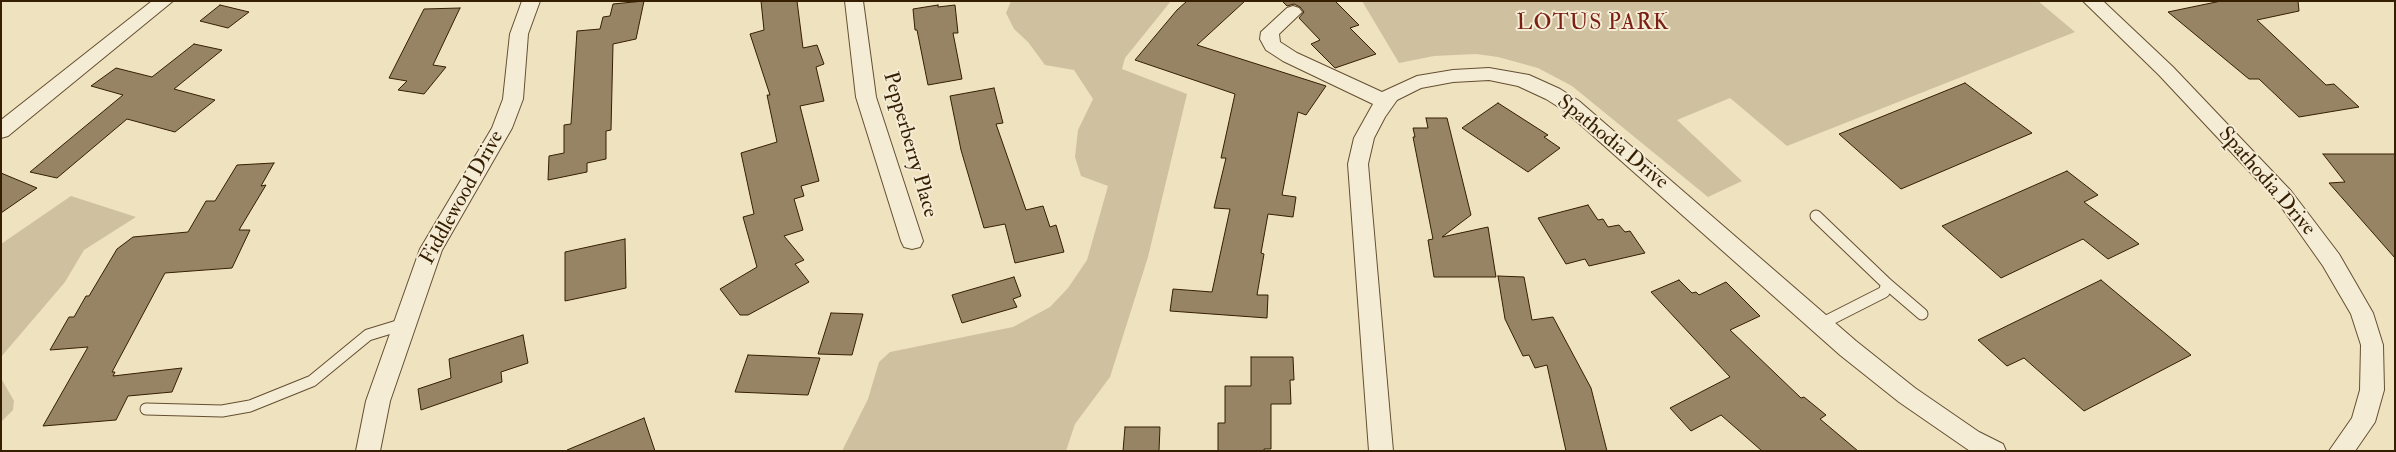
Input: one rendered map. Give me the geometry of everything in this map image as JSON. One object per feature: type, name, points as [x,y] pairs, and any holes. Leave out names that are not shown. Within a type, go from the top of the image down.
[{"type":"street","points":[[1,131],[164,1]]},
{"type":"street","name":"Fiddlewood Drive","points":[[368,451],[378,401],[431,249],[502,128],[513,99],[519,34],[530,1]]},
{"type":"street","name":"Pepperberry Place","points":[[854,1],[866,97],[912,241]]},
{"type":"street","name":"Spathodia Drive","points":[[2092,1],[2166,71],[2284,196],[2331,260],[2362,313],[2372,345],[2372,390],[2363,422],[2341,451]]},
{"type":"street","points":[[1293,12],[1270,32],[1269,39],[1274,46],[1290,57],[1385,102]]},
{"type":"street","name":"Spathodia Drive","points":[[1381,451],[1358,164],[1364,138],[1376,114],[1390,95],[1417,82],[1489,74],[1522,80],[1553,94],[1572,106],[1612,139],[1821,324],[1907,395],[1970,438],[1994,451]]},
{"type":"lane","points":[[1816,216],[1887,284],[1922,314]]},
{"type":"lane","points":[[1821,324],[1884,292],[1887,284]]},
{"type":"lane","points":[[146,409],[222,411],[250,406],[312,381],[368,336],[404,324]]},
{"type":"shaded area","points":[[1011,1],[1171,1],[1125,58],[1122,69],[1187,94],[1148,257],[1110,377],[1075,424],[1066,451],[842,451],[868,399],[879,362],[890,352],[1013,327],[1050,307],[1068,288],[1087,260],[1108,186],[1081,176],[1075,157],[1078,130],[1093,99],[1074,70],[1045,65],[1028,42],[1014,29],[1006,13]]},
{"type":"shaded area","points":[[1362,1],[2038,1],[2075,32],[1787,146],[1730,98],[1677,120],[1742,181],[1708,197],[1572,86],[1538,68],[1498,57],[1476,54],[1434,56],[1399,63]]},
{"type":"shaded area","points":[[71,196],[136,217],[84,250],[65,282],[1,357],[1,244]]},
{"type":"shaded area","points":[[1,378],[14,401],[13,410],[1,422]]},
{"type":"building","points":[[644,1],[636,39],[613,44],[611,130],[606,131],[606,159],[587,163],[587,172],[548,180],[549,156],[564,153],[564,125],[571,124],[577,31],[600,29],[603,17],[610,16],[613,4]]},
{"type":"building","points":[[761,1],[797,1],[803,48],[817,45],[824,64],[816,67],[824,101],[800,106],[819,181],[801,186],[804,196],[794,199],[803,230],[784,236],[804,260],[795,264],[809,282],[748,315],[740,315],[720,289],[757,267],[743,217],[754,214],[741,153],[777,142],[767,95],[770,95],[750,34],[764,30]]},
{"type":"building","points":[[1187,1],[1245,1],[1197,45],[1326,86],[1306,115],[1298,112],[1282,195],[1296,197],[1293,217],[1268,214],[1261,253],[1264,254],[1257,295],[1268,295],[1267,318],[1170,311],[1173,289],[1212,292],[1230,209],[1214,208],[1226,158],[1221,158],[1235,94],[1135,60],[1177,10]]},
{"type":"building","points":[[1282,1],[1335,1],[1359,25],[1350,28],[1376,54],[1335,68],[1311,44],[1320,40],[1299,18],[1304,12],[1294,4],[1287,6]]},
{"type":"building","points":[[2221,1],[2298,1],[2299,11],[2257,20],[2326,85],[2334,84],[2359,107],[2299,117],[2259,79],[2249,79],[2168,12]]},
{"type":"building","points":[[220,5],[249,12],[228,28],[200,21]]},
{"type":"building","points":[[938,5],[938,7],[955,5],[958,33],[953,33],[962,79],[928,85],[917,30],[915,30],[913,9]]},
{"type":"building","points":[[460,8],[433,65],[446,67],[424,94],[398,90],[407,81],[389,78],[424,9]]},
{"type":"building","points":[[194,44],[222,50],[174,89],[215,100],[175,132],[127,119],[57,178],[30,172],[123,95],[91,86],[116,68],[152,77]]},
{"type":"building","points":[[1965,83],[2032,133],[1901,189],[1839,134]]},
{"type":"building","points":[[994,88],[1003,123],[996,124],[1026,210],[1043,206],[1050,227],[1056,225],[1064,252],[1015,263],[1005,224],[984,228],[961,150],[950,96]]},
{"type":"building","points":[[1498,103],[1548,135],[1544,137],[1560,148],[1528,172],[1462,128]]},
{"type":"building","points":[[1426,118],[1447,118],[1471,215],[1442,237],[1488,227],[1496,277],[1434,277],[1428,240],[1433,239],[1413,137],[1415,137],[1413,128],[1428,128]]},
{"type":"building","points":[[2323,154],[2395,154],[2395,258],[2329,183],[2345,182]]},
{"type":"building","points":[[274,163],[261,186],[266,185],[239,230],[250,230],[232,268],[165,273],[112,372],[115,372],[113,376],[182,368],[172,392],[128,396],[116,420],[43,426],[88,347],[50,350],[69,317],[74,317],[86,296],[89,296],[117,249],[133,237],[188,232],[206,201],[215,201],[237,165]]},
{"type":"building","points":[[2067,171],[2098,195],[2084,202],[2139,244],[2108,259],[2083,239],[2001,278],[1942,226]]},
{"type":"building","points":[[1,173],[37,188],[1,213]]},
{"type":"building","points":[[1588,205],[1598,220],[1603,219],[1608,227],[1619,225],[1625,232],[1630,231],[1645,253],[1589,266],[1585,259],[1566,264],[1538,218]]},
{"type":"building","points":[[625,239],[626,288],[565,301],[565,252]]},
{"type":"building","points":[[1498,276],[1524,277],[1532,320],[1553,317],[1591,388],[1607,451],[1566,451],[1547,365],[1535,368],[1529,355],[1523,356],[1505,319]]},
{"type":"building","points":[[1014,277],[1021,296],[1013,299],[1017,307],[962,323],[952,295]]},
{"type":"building","points":[[1679,280],[1692,293],[1696,292],[1699,295],[1726,282],[1760,316],[1730,330],[1801,398],[1804,397],[1826,415],[1820,419],[1858,451],[1762,451],[1721,415],[1691,431],[1670,408],[1730,377],[1651,292]]},
{"type":"building","points":[[2101,280],[2191,355],[2084,411],[2024,358],[2007,366],[1978,340]]},
{"type":"building","points":[[831,313],[863,314],[852,355],[818,354]]},
{"type":"building","points":[[523,335],[528,363],[501,372],[502,382],[421,410],[418,389],[451,378],[449,359]]},
{"type":"building","points":[[748,355],[820,358],[808,395],[735,392]]},
{"type":"building","points":[[1251,357],[1293,357],[1294,380],[1290,380],[1291,404],[1271,404],[1271,449],[1264,449],[1264,451],[1218,451],[1218,423],[1225,423],[1225,386],[1251,386]]},
{"type":"building","points":[[644,418],[655,451],[567,451],[567,450]]},
{"type":"building","points":[[1125,427],[1160,427],[1159,451],[1123,451]]},
{"type":"district","name":"LOTUS PARK","points":[[1593,24]]}]
